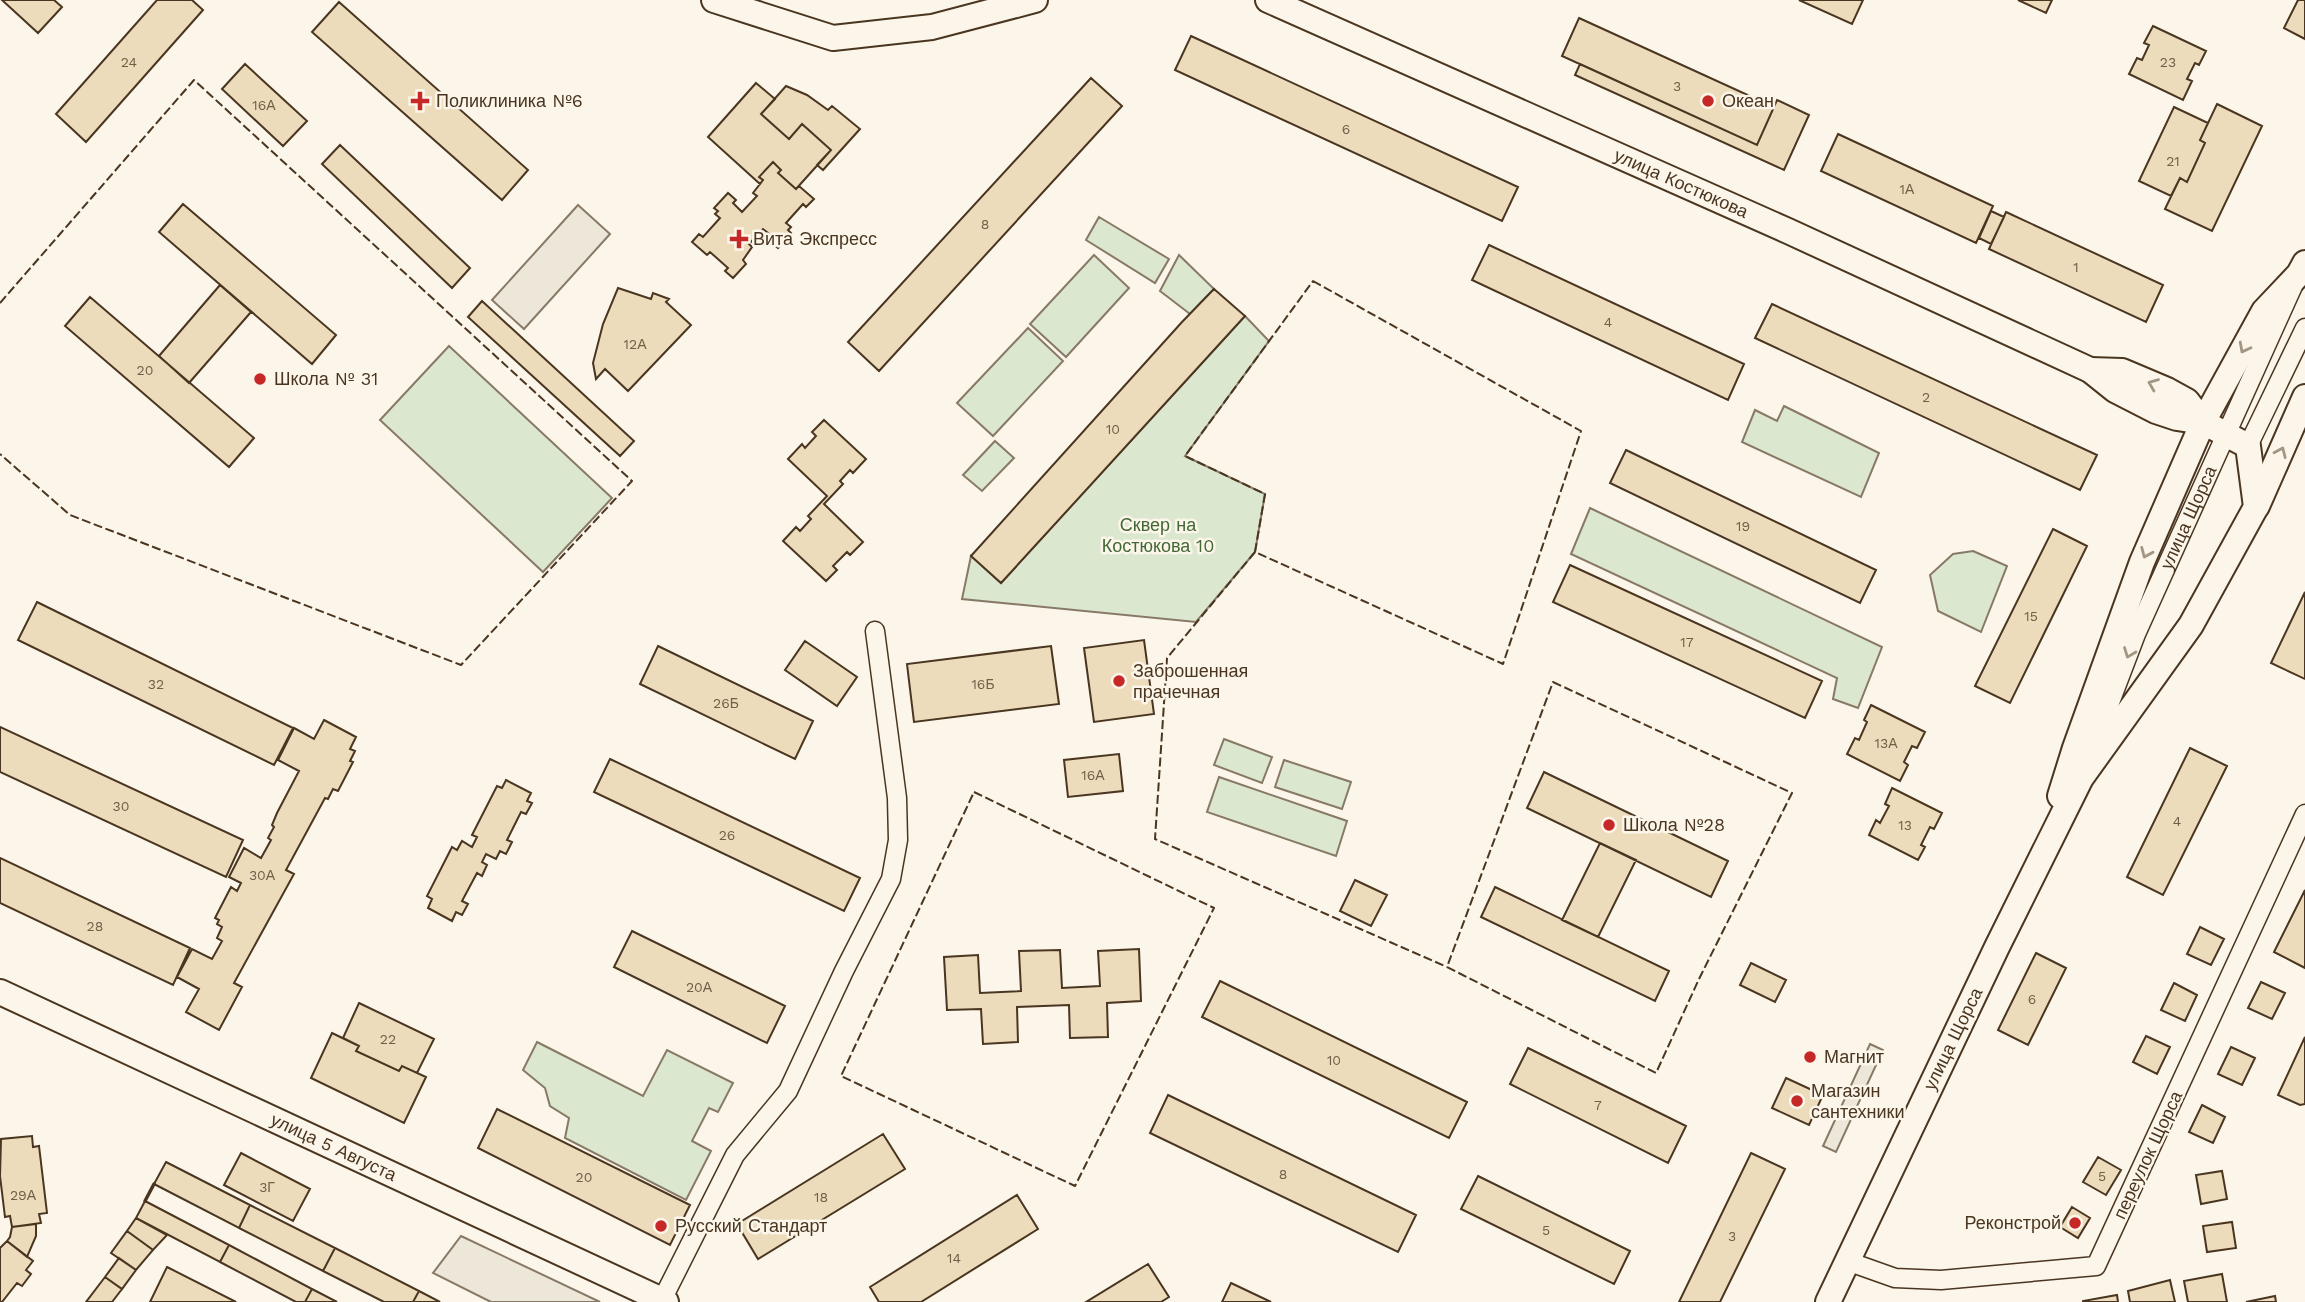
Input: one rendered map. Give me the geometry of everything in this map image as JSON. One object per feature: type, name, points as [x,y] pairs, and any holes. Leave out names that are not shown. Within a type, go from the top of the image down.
[{"type":"main road","points":[[714,0],[833,38],[932,27],[1035,0]]},
{"type":"main road","name":"улица Костюкова","points":[[1268,0],[1776,226],[2090,370],[2115,390],[2156,411],[2203,422],[2238,440]]},
{"type":"main road","points":[[2040,860],[2075,748],[2123,613],[2142,562],[2203,422],[2264,311],[2302,268]]},
{"type":"main road","name":"улица Щорса","points":[[1828,1302],[2081,778],[2191,625],[2256,507],[2305,397]]},
{"type":"main road","points":[[2238,440],[2256,507]]},
{"type":"main road","name":"улица 5 Августа","points":[[0,992],[664,1301]]},
{"type":"street","name":"улица Щорса","points":[[2238,440],[2302,268]]},
{"type":"street","name":"улица Щорса","points":[[2081,778],[2136,634],[2238,440],[2305,328]]},
{"type":"street","points":[[664,1301],[735,1155],[788,1091],[891,879],[898,840],[897,797],[875,631]]},
{"type":"street","name":"переулок Щорса","points":[[1847,1261],[1895,1278],[1941,1280],[2096,1266],[2305,814]]},
{"type":"green space","points":[[1099,217],[1169,259],[1155,283],[1086,240]]},
{"type":"green space","points":[[1094,255],[1129,288],[1066,357],[1030,324]]},
{"type":"green space","points":[[1179,255],[1214,289],[1190,314],[1160,291]]},
{"type":"green space","name":"Сквер на Костюкова 10","points":[[1245,316],[1269,341],[1185,456],[1265,494],[1255,552],[1196,622],[962,599],[971,556],[1001,583]]},
{"type":"green space","points":[[1028,328],[1063,361],[993,436],[957,403]]},
{"type":"green space","points":[[449,346],[612,498],[543,572],[380,420]]},
{"type":"green space","points":[[1784,406],[1879,453],[1861,497],[1742,442],[1755,410],[1777,421]]},
{"type":"green space","points":[[995,441],[1014,458],[982,491],[963,475]]},
{"type":"green space","points":[[1590,508],[1882,647],[1858,708],[1833,699],[1837,678],[1571,554]]},
{"type":"green space","points":[[1973,551],[2007,566],[1981,632],[1938,611],[1930,575],[1953,554]]},
{"type":"green space","points":[[1224,739],[1272,757],[1262,783],[1214,765]]},
{"type":"green space","points":[[1284,760],[1351,782],[1342,809],[1275,787]]},
{"type":"green space","points":[[1219,777],[1347,821],[1336,856],[1207,812]]},
{"type":"green space","points":[[537,1042],[643,1096],[667,1050],[733,1083],[718,1112],[709,1108],[692,1141],[711,1151],[686,1200],[565,1138],[569,1118],[550,1106],[545,1088],[523,1070]]},
{"type":"shaded area","points":[[578,205],[610,234],[524,329],[492,300]]},
{"type":"shaded area","points":[[1870,1044],[1883,1050],[1836,1152],[1823,1146]]},
{"type":"shaded area","points":[[461,1236],[600,1302],[491,1302],[433,1273]]},
{"type":"building","points":[[2,0],[54,0],[62,7],[38,33]]},
{"type":"building","points":[[157,0],[192,0],[203,10],[86,142],[56,114]]},
{"type":"building","points":[[1799,0],[1863,0],[1852,24]]},
{"type":"building","points":[[2018,0],[2052,0],[2046,13]]},
{"type":"building","points":[[2298,0],[2305,0],[2305,39],[2284,28]]},
{"type":"building","name":"Поликлиника №6","points":[[339,2],[528,170],[502,200],[312,32]]},
{"type":"building","points":[[1579,18],[1774,107],[1757,145],[1562,56]]},
{"type":"building","points":[[2153,26],[2206,51],[2199,65],[2195,63],[2187,79],[2192,81],[2183,100],[2129,74],[2137,58],[2142,60],[2149,45],[2144,43]]},
{"type":"building","points":[[1191,36],[1518,187],[1502,221],[1175,70]]},
{"type":"building","points":[[245,64],[307,121],[283,146],[222,89]]},
{"type":"building","points":[[1580,64],[1757,145],[1777,100],[1809,115],[1784,170],[1575,75]]},
{"type":"building","points":[[1091,78],[1122,106],[879,371],[848,342]]},
{"type":"building","points":[[756,83],[775,99],[761,114],[789,139],[802,124],[831,150],[796,189],[778,173],[781,170],[773,162],[759,177],[763,180],[760,184],[708,137]]},
{"type":"building","points":[[786,86],[807,95],[828,110],[832,106],[860,129],[823,170],[817,165],[831,150],[802,124],[789,139],[761,114]]},
{"type":"building","points":[[2217,104],[2262,126],[2212,231],[2165,209],[2180,178],[2187,182],[2205,143],[2200,140]]},
{"type":"building","points":[[2174,107],[2208,123],[2200,140],[2205,143],[2187,182],[2180,178],[2171,196],[2139,181]]},
{"type":"building","points":[[1838,134],[1993,206],[1976,243],[1821,171]]},
{"type":"building","points":[[340,145],[470,268],[452,288],[322,164]]},
{"type":"building","points":[[773,162],[781,170],[778,173],[796,189],[799,186],[814,199],[806,207],[803,204],[786,223],[791,227],[788,230],[791,233],[778,248],[770,241],[773,237],[763,229],[749,244],[752,247],[743,260],[746,264],[733,278],[725,271],[728,268],[710,252],[707,255],[692,242],[699,234],[703,237],[720,218],[715,214],[718,211],[714,208],[728,193],[736,200],[733,203],[742,212],[757,196],[753,193],[763,180],[759,177]]},
{"type":"building","points":[[183,204],[336,335],[312,364],[159,232]]},
{"type":"building","points":[[1991,211],[2004,217],[1991,244],[1979,238]]},
{"type":"building","points":[[2006,212],[2163,285],[2146,322],[1989,249]]},
{"type":"building","points":[[1489,245],[1744,364],[1728,400],[1472,280]]},
{"type":"building","points":[[220,285],[251,312],[189,383],[159,356]]},
{"type":"building","points":[[618,288],[651,299],[653,293],[669,299],[666,302],[691,325],[628,391],[605,369],[596,379],[593,363],[603,324]]},
{"type":"building","points":[[1214,289],[1245,316],[1001,583],[971,556]]},
{"type":"building","points":[[90,297],[254,438],[229,467],[65,326]]},
{"type":"building","points":[[482,301],[634,441],[620,456],[468,317]]},
{"type":"building","points":[[1772,304],[2097,455],[2080,490],[1755,338]]},
{"type":"building","points":[[824,420],[866,459],[853,473],[850,470],[840,481],[843,484],[824,504],[863,542],[850,555],[847,552],[833,566],[837,570],[826,581],[783,541],[796,527],[800,531],[811,519],[808,516],[827,496],[788,459],[802,444],[805,448],[816,436],[812,432]]},
{"type":"building","points":[[1626,450],[1876,570],[1860,603],[1610,483]]},
{"type":"building","points":[[2053,529],[2087,546],[2010,703],[1975,686]]},
{"type":"building","points":[[1570,565],[1822,681],[1805,718],[1553,602]]},
{"type":"building","points":[[2305,592],[2305,679],[2271,663]]},
{"type":"building","points":[[37,602],[293,728],[274,765],[18,640]]},
{"type":"building","name":"Заброшенная прачечная","points":[[1144,640],[1154,714],[1094,722],[1084,648]]},
{"type":"building","points":[[805,641],[857,677],[837,706],[785,670]]},
{"type":"building","points":[[658,646],[813,721],[795,759],[640,684]]},
{"type":"building","points":[[1051,646],[1059,704],[914,722],[907,664]]},
{"type":"building","points":[[1871,705],[1925,732],[1917,748],[1912,746],[1904,762],[1908,765],[1900,781],[1847,754],[1855,738],[1859,740]]},
{"type":"building","points":[[324,720],[356,737],[350,749],[355,751],[350,761],[353,762],[338,791],[333,789],[328,799],[325,798],[286,870],[294,874],[234,983],[242,987],[219,1030],[186,1012],[199,989],[177,977],[192,949],[212,959],[222,941],[217,938],[222,927],[217,924],[219,920],[215,918],[231,887],[237,891],[241,883],[229,877],[244,848],[261,858],[271,840],[268,838],[274,827],[272,825],[299,771],[278,760],[294,728],[314,739]]},
{"type":"building","points":[[0,727],[243,840],[226,877],[0,772]]},
{"type":"building","points":[[2190,748],[2227,766],[2163,895],[2127,877]]},
{"type":"building","points":[[1119,754],[1123,791],[1068,797],[1064,760]]},
{"type":"building","points":[[610,759],[860,878],[844,911],[594,792]]},
{"type":"building","name":"Школа №28","points":[[1544,772],[1728,861],[1711,897],[1527,808]]},
{"type":"building","points":[[506,780],[531,793],[527,801],[532,803],[526,814],[521,812],[507,840],[512,842],[506,854],[500,851],[496,859],[486,854],[482,862],[487,865],[482,876],[477,873],[462,901],[468,904],[462,915],[456,912],[452,921],[428,908],[432,899],[427,896],[452,847],[457,850],[462,841],[472,847],[477,837],[472,835],[497,786],[502,788]]},
{"type":"building","points":[[1892,788],[1942,813],[1934,829],[1930,827],[1921,845],[1925,847],[1918,860],[1869,835],[1876,820],[1880,823],[1889,806],[1885,804]]},
{"type":"building","points":[[1600,843],[1636,860],[1598,937],[1562,920]]},
{"type":"building","points":[[0,858],[190,948],[173,985],[0,903]]},
{"type":"building","points":[[1355,880],[1387,895],[1371,926],[1340,911]]},
{"type":"building","points":[[1495,887],[1669,971],[1655,1001],[1481,917]]},
{"type":"building","points":[[2305,890],[2305,968],[2274,952]]},
{"type":"building","points":[[2200,927],[2224,939],[2211,965],[2187,954]]},
{"type":"building","points":[[632,931],[785,1006],[767,1043],[614,967]]},
{"type":"building","points":[[1139,949],[1141,1001],[1107,1003],[1108,1037],[1070,1038],[1069,1005],[1017,1007],[1018,1042],[983,1044],[981,1009],[947,1010],[944,957],[978,955],[980,993],[1021,991],[1019,951],[1060,950],[1062,988],[1100,986],[1098,951]]},
{"type":"building","points":[[2036,953],[2066,968],[2028,1045],[1998,1030]]},
{"type":"building","points":[[1751,963],[1786,980],[1775,1002],[1740,985]]},
{"type":"building","points":[[1220,981],[1467,1102],[1449,1138],[1202,1017]]},
{"type":"building","points":[[2261,982],[2285,993],[2272,1019],[2248,1008]]},
{"type":"building","points":[[2174,983],[2197,995],[2185,1021],[2161,1010]]},
{"type":"building","points":[[359,1003],[434,1039],[417,1073],[402,1066],[399,1071],[356,1051],[359,1046],[343,1038]]},
{"type":"building","points":[[332,1033],[359,1046],[356,1051],[399,1071],[402,1066],[426,1077],[404,1123],[311,1078]]},
{"type":"building","points":[[2146,1036],[2170,1047],[2157,1074],[2133,1062]]},
{"type":"building","points":[[2305,1037],[2305,1104],[2300,1105],[2278,1095]]},
{"type":"building","points":[[2231,1047],[2255,1058],[2242,1085],[2218,1074]]},
{"type":"building","points":[[1528,1048],[1686,1126],[1668,1163],[1510,1084]]},
{"type":"building","name":"Магазин сантехники","points":[[1786,1078],[1823,1095],[1809,1125],[1772,1108]]},
{"type":"building","points":[[1168,1095],[1416,1215],[1398,1252],[1150,1133]]},
{"type":"building","points":[[2202,1105],[2225,1117],[2213,1143],[2189,1132]]},
{"type":"building","points":[[497,1109],[690,1205],[670,1245],[478,1148]]},
{"type":"building","points":[[883,1134],[905,1169],[758,1259],[737,1224]]},
{"type":"building","points":[[32,1136],[33,1147],[39,1146],[47,1213],[39,1214],[41,1223],[12,1227],[10,1216],[5,1217],[0,1176],[1,1139]]},
{"type":"building","points":[[241,1153],[310,1189],[293,1221],[224,1185]]},
{"type":"building","points":[[1751,1153],[1785,1169],[1720,1302],[1679,1302]]},
{"type":"building","points":[[2098,1157],[2121,1170],[2106,1195],[2083,1182]]},
{"type":"building","points":[[166,1162],[250,1205],[239,1228],[154,1184]]},
{"type":"building","points":[[2222,1171],[2227,1199],[2201,1204],[2196,1175]]},
{"type":"building","points":[[1478,1176],[1630,1251],[1614,1284],[1461,1209]]},
{"type":"building","points":[[1017,1195],[1038,1229],[921,1302],[879,1302],[870,1287]]},
{"type":"building","points":[[145,1201],[229,1245],[220,1262],[136,1218]]},
{"type":"building","points":[[250,1205],[335,1248],[323,1271],[239,1228]]},
{"type":"building","name":"Реконстрой","points":[[2072,1207],[2090,1218],[2078,1238],[2060,1227]]},
{"type":"building","points":[[136,1218],[167,1235],[153,1250],[127,1231]]},
{"type":"building","points":[[2232,1222],[2236,1248],[2207,1252],[2203,1226]]},
{"type":"building","points":[[36,1224],[36,1236],[27,1257],[7,1241],[12,1227]]},
{"type":"building","points":[[127,1231],[153,1250],[136,1270],[111,1253]]},
{"type":"building","points":[[7,1241],[33,1261],[26,1270],[31,1274],[22,1286],[17,1283],[0,1302],[0,1248]]},
{"type":"building","points":[[229,1245],[312,1289],[305,1302],[296,1302],[220,1262]]},
{"type":"building","points":[[335,1248],[419,1291],[413,1302],[384,1302],[323,1271]]},
{"type":"building","points":[[119,1258],[136,1270],[122,1289],[105,1277]]},
{"type":"building","points":[[1148,1264],[1169,1297],[1161,1302],[1086,1302]]},
{"type":"building","points":[[167,1267],[236,1302],[150,1302]]},
{"type":"building","points":[[2222,1274],[2227,1302],[2188,1302],[2184,1281]]},
{"type":"building","points":[[105,1277],[122,1289],[112,1302],[86,1302]]},
{"type":"building","points":[[2170,1280],[2175,1302],[2130,1302],[2128,1291]]},
{"type":"building","points":[[1231,1283],[1271,1302],[1222,1302]]},
{"type":"building","points":[[312,1289],[337,1302],[305,1302]]},
{"type":"building","points":[[419,1291],[440,1302],[413,1302]]},
{"type":"building","points":[[2117,1295],[2118,1302],[2083,1302],[2083,1301]]},
{"type":"building","points":[[2275,1296],[2276,1302],[2246,1302]]},
{"type":"fence","points":[[0,303],[194,80],[632,481],[461,665],[70,515],[0,454]]},
{"type":"fence","points":[[1313,281],[1581,431],[1503,664],[1255,552],[1265,494],[1185,456],[1313,281]]},
{"type":"fence","points":[[1255,552],[1167,658],[1155,839],[1447,967]]},
{"type":"fence","points":[[1553,682],[1792,793],[1699,979],[1656,1073],[1447,967],[1553,682]]},
{"type":"fence","points":[[974,792],[1214,908],[1075,1186],[841,1076],[974,792]]},
{"type":"wall","points":[[145,1201],[154,1184]]},
{"type":"place","name":"Поликлиника №6","points":[[420,101]]},
{"type":"place","name":"Океан","points":[[1708,101]]},
{"type":"place","name":"Вита Экспресс","points":[[739,239]]},
{"type":"place","name":"Школа № 31","points":[[260,379]]},
{"type":"place","name":"Заброшенная прачечная","points":[[1119,681]]},
{"type":"place","name":"Школа №28","points":[[1609,825]]},
{"type":"place","name":"Магнит","points":[[1810,1057]]},
{"type":"place","name":"Магазин сантехники","points":[[1797,1101]]},
{"type":"place","name":"Реконстрой","points":[[2075,1223]]},
{"type":"place","name":"Русский Стандарт","points":[[661,1226]]}]
